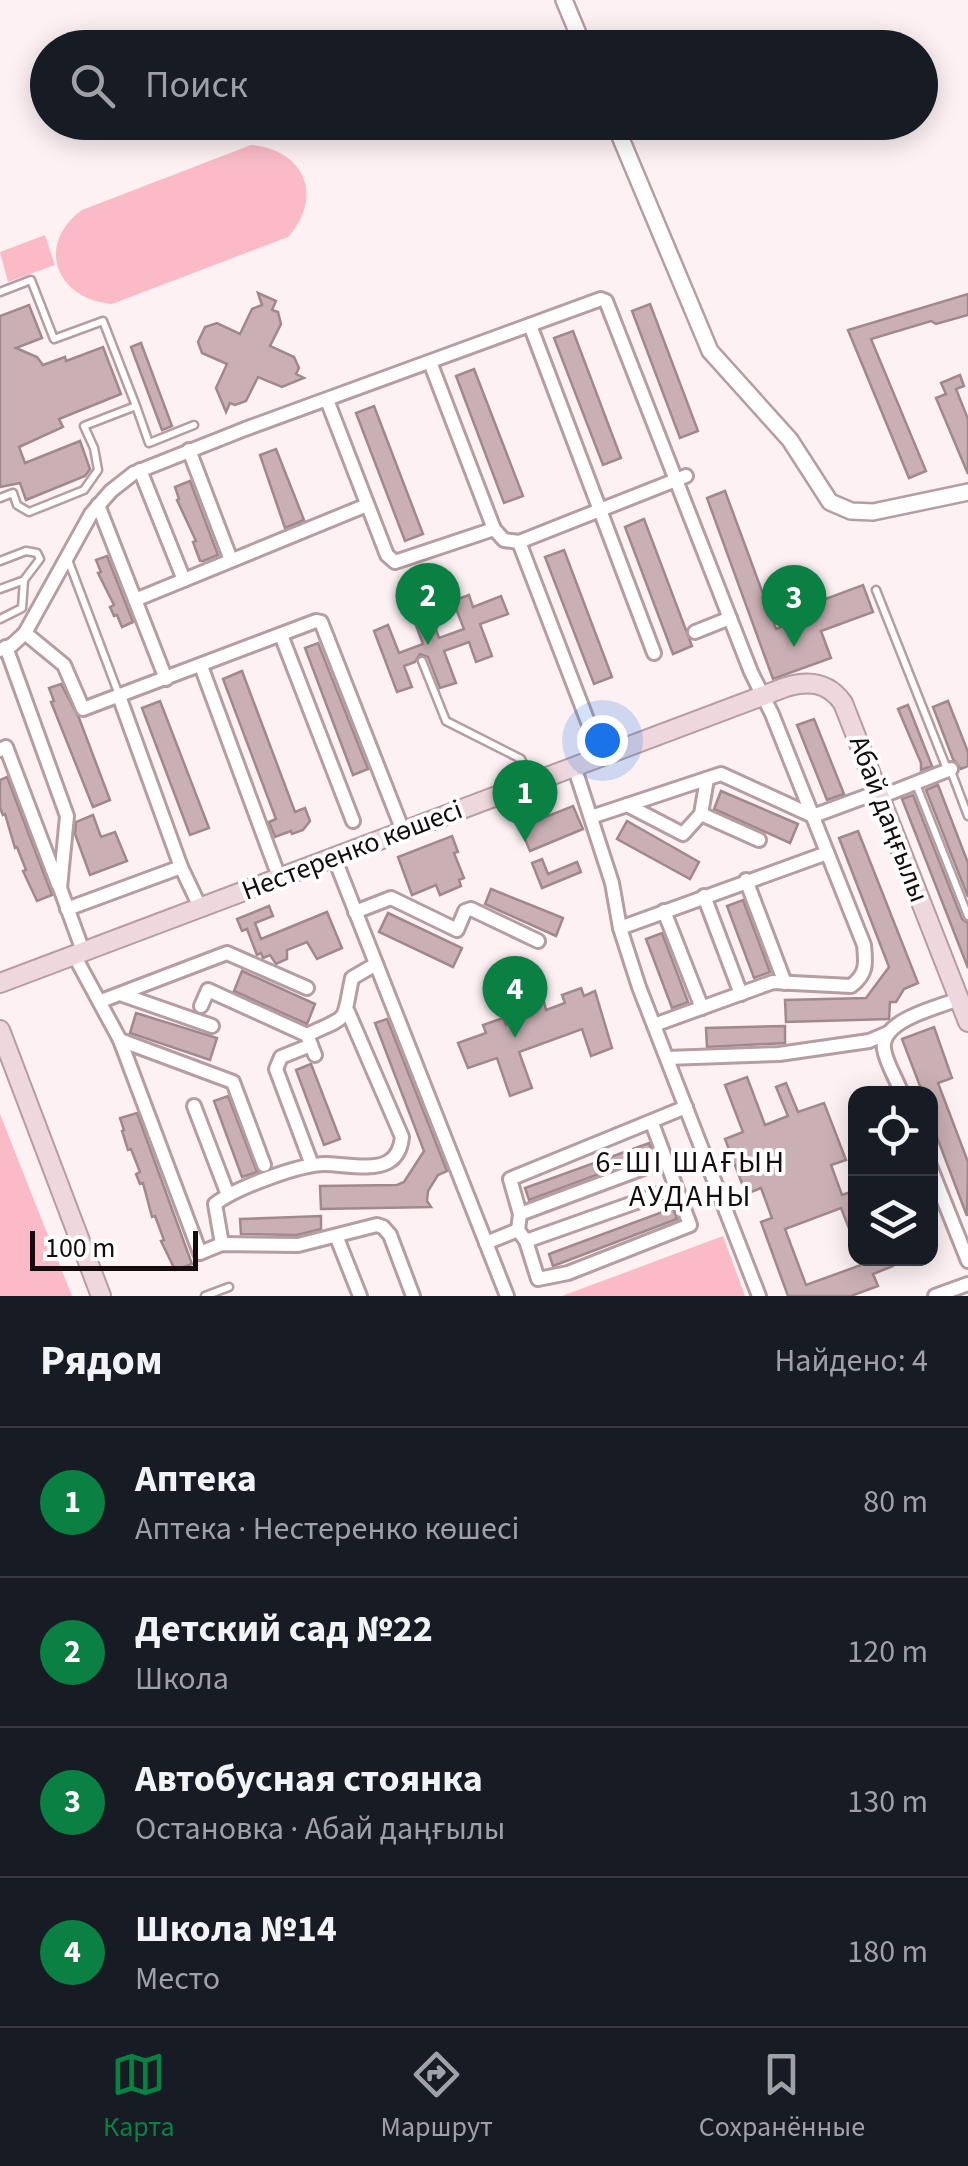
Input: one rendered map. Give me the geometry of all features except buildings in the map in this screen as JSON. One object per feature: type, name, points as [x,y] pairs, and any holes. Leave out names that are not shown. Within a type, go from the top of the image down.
[{"type":"main road","name":"Абай даңғылы","points":[[761,696],[808,682],[839,696],[968,1022]]},
{"type":"main road","name":"Нестеренко көшесі","points":[[0,982],[761,696]]},
{"type":"main road","points":[[0,1030],[101,1296]]},
{"type":"street","points":[[564,0],[576,30]]},
{"type":"street","points":[[622,140],[710,352],[790,440],[830,502],[851,512],[873,512],[968,492]]},
{"type":"street","points":[[60,888],[67,816],[3,648],[26,633],[98,505],[140,470],[601,298],[681,478],[730,618],[864,945],[864,974],[851,986],[773,982],[654,1026]]},
{"type":"street","points":[[530,326],[654,653]]},
{"type":"street","points":[[430,362],[494,529],[504,540],[519,542],[681,478]]},
{"type":"street","points":[[328,400],[387,555],[395,562],[494,529]]},
{"type":"street","points":[[189,450],[231,560]]},
{"type":"street","points":[[140,470],[184,580]]},
{"type":"street","points":[[98,505],[166,679]]},
{"type":"street","points":[[135,600],[368,505]]},
{"type":"street","points":[[519,542],[601,756]]},
{"type":"street","points":[[695,632],[730,618]]},
{"type":"street","points":[[26,633],[64,665],[83,709],[316,621],[326,628],[403,831]]},
{"type":"street","points":[[281,635],[353,821]]},
{"type":"street","points":[[201,666],[279,877]]},
{"type":"street","points":[[119,696],[181,866],[200,907]]},
{"type":"street","points":[[0,750],[6,748],[60,888],[78,953],[120,1040],[200,1254],[222,1244],[298,1246],[376,1225],[390,1235],[413,1296]]},
{"type":"street","points":[[574,766],[612,882],[620,928],[654,1026],[759,1296]]},
{"type":"street","points":[[591,817],[720,774],[813,816],[949,770]]},
{"type":"street","points":[[628,805],[683,834],[701,814],[706,780]]},
{"type":"street","points":[[701,814],[759,840]]},
{"type":"street","points":[[620,928],[828,853]]},
{"type":"street","points":[[334,857],[507,1296]]},
{"type":"street","points":[[67,909],[181,866]]},
{"type":"street","points":[[746,880],[784,983]]},
{"type":"street","points":[[704,896],[741,994]]},
{"type":"street","points":[[355,912],[391,898],[456,930],[465,910],[471,908],[538,941]]},
{"type":"street","points":[[664,911],[702,1008]]},
{"type":"street","points":[[101,1001],[228,953],[307,988]]},
{"type":"street","points":[[222,1244],[215,1204],[228,1195],[312,1165],[390,1162],[401,1148],[402,1136],[348,1012],[352,978],[376,964]]},
{"type":"street","points":[[201,1006],[208,990],[311,1045]]},
{"type":"street","points":[[124,995],[212,1026]]},
{"type":"street","points":[[667,1058],[816,1050],[870,1040],[888,1033],[900,1022],[959,999]]},
{"type":"street","points":[[312,1165],[276,1069],[281,1057],[311,1045],[348,1012]]},
{"type":"street","points":[[888,1033],[884,1049],[899,1086]]},
{"type":"street","points":[[120,1040],[233,1082],[264,1165]]},
{"type":"street","points":[[194,1106],[228,1195]]},
{"type":"street","points":[[652,1124],[690,1225],[568,1273],[538,1280],[522,1236],[510,1178],[686,1108]]},
{"type":"street","points":[[520,1214],[666,1160]]},
{"type":"street","points":[[934,1176],[968,1261]]},
{"type":"street","points":[[486,1242],[522,1236],[676,1188]]},
{"type":"street","points":[[338,1238],[360,1296]]},
{"type":"street","points":[[935,1296],[962,1289]]},
{"type":"lane","points":[[0,292],[31,280],[54,340],[103,321],[149,443],[194,425]]},
{"type":"lane","points":[[0,498],[13,493],[17,504],[29,512],[84,490],[98,470],[84,426],[136,406]]},
{"type":"lane","points":[[0,560],[26,551],[36,553],[40,559],[24,580],[0,589]]},
{"type":"lane","points":[[67,556],[119,696]]},
{"type":"lane","points":[[0,619],[22,608],[24,580]]},
{"type":"lane","points":[[876,590],[968,816]]},
{"type":"lane","points":[[422,662],[446,721],[520,759],[532,782]]},
{"type":"lane","points":[[916,783],[968,916]]},
{"type":"lane","points":[[205,1296],[229,1287]]},
{"type":"shaded area","points":[[251,145],[285,156],[303,178],[305,206],[288,237],[112,304],[77,293],[66,282],[58,269],[59,239],[67,224],[82,210]]},
{"type":"shaded area","points":[[45,235],[55,265],[8,282],[0,252]]},
{"type":"shaded area","points":[[0,1114],[72,1296],[0,1296]]},
{"type":"shaded area","points":[[723,1236],[745,1296],[562,1296]]},
{"type":"place","name":"Детский сад №22","points":[[428,645]]},
{"type":"place","name":"Автобусная стоянка","points":[[794,647]]},
{"type":"place","name":"Аптека","points":[[525,842]]},
{"type":"place","name":"Школа №14","points":[[515,1038]]},
{"type":"district","name":"6-ШІ ШАҒЫН АУДАНЫ","points":[[691,1179]]}]
